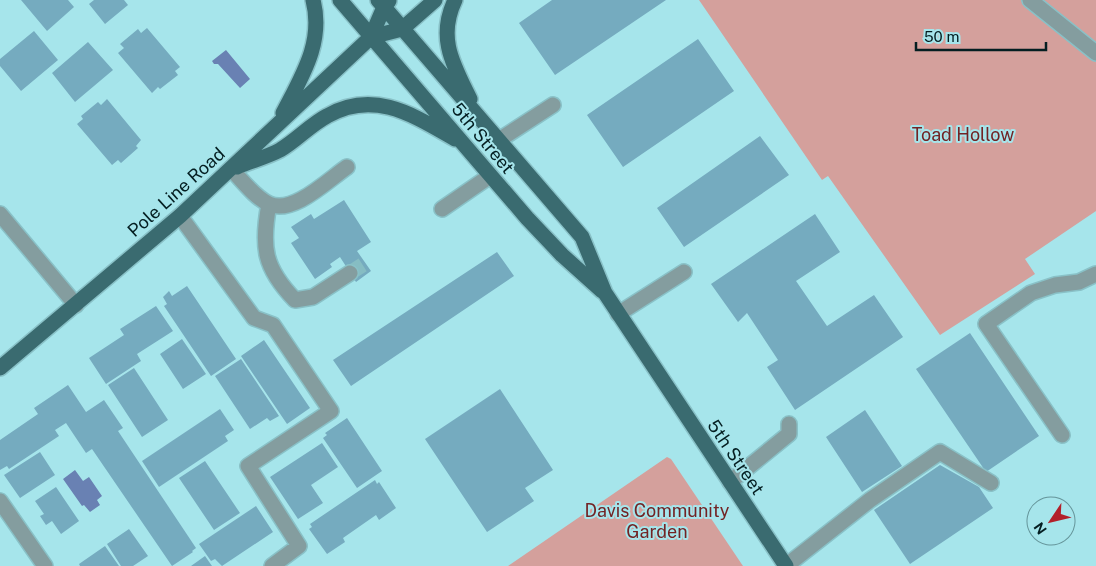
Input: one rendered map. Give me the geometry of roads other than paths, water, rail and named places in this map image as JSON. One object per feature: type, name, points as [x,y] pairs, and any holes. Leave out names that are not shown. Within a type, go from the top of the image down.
[{"type":"main road","points":[[278,122],[312,54],[317,16],[313,0]]},
{"type":"main road","name":"5th Street","points":[[340,0],[490,176],[562,255],[605,293]]},
{"type":"main road","name":"Pole Line Road","points":[[0,368],[180,216],[278,122],[371,37],[402,28],[434,0]]},
{"type":"main road","points":[[455,0],[446,32],[447,43],[478,116]]},
{"type":"main road","name":"Pole Line Road","points":[[371,37],[384,2]]},
{"type":"main road","name":"5th Street","points":[[384,2],[402,28],[582,237],[605,293],[618,314],[786,566]]},
{"type":"main road","points":[[231,169],[280,150],[327,116],[344,108],[363,104],[392,108],[418,118],[466,146]]},
{"type":"street","points":[[1030,0],[1096,53]]},
{"type":"street","points":[[499,140],[553,105]]},
{"type":"street","points":[[231,169],[269,204],[283,207],[295,204],[347,167]]},
{"type":"street","points":[[442,208],[490,176]]},
{"type":"street","points":[[269,204],[264,242],[266,260],[279,283],[296,300],[313,296],[350,273]]},
{"type":"street","points":[[0,214],[76,305]]},
{"type":"street","points":[[180,216],[254,318],[273,325],[331,411],[248,466],[299,546],[272,566]]},
{"type":"street","points":[[618,314],[684,272]]},
{"type":"street","points":[[1062,435],[986,324],[1031,293],[1055,285],[1079,282],[1096,274]]},
{"type":"street","points":[[730,482],[789,434],[789,424]]},
{"type":"street","points":[[786,566],[870,500],[940,452],[991,483]]},
{"type":"street","points":[[0,501],[45,566]]},
{"type":"water","points":[[226,50],[250,79],[240,88],[218,64],[214,64],[212,61]]},
{"type":"water","points":[[75,470],[83,481],[89,477],[102,496],[97,500],[100,505],[90,512],[84,505],[82,506],[63,479]]},
{"type":"tunnel","points":[[350,273],[364,264]]},
{"type":"park label","name":"Toad Hollow","points":[[963,134]]},
{"type":"park label","name":"Davis Community Garden","points":[[657,520]]}]
